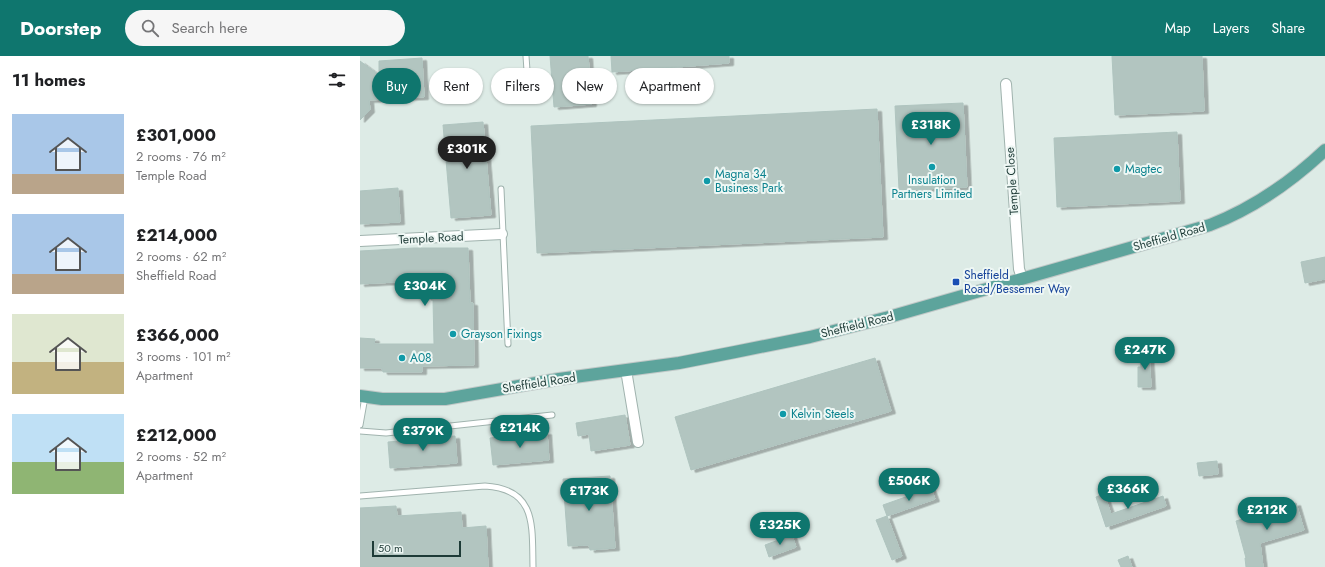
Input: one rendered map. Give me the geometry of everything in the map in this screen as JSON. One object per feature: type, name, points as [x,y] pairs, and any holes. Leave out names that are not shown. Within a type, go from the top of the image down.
[{"type":"main road","name":"Sheffield Road","points":[[362,397],[396,400],[445,399],[679,363],[810,337],[889,317],[1022,278],[1193,231],[1223,220],[1255,204],[1283,186],[1325,150]]},
{"type":"street","name":"Temple Close","points":[[1006,84],[1014,206],[1022,278]]},
{"type":"street","name":"Temple Road","points":[[360,241],[502,234]]},
{"type":"street","points":[[626,370],[638,442]]},
{"type":"lane","points":[[526,56],[527,68]]},
{"type":"lane","points":[[501,190],[508,344]]},
{"type":"lane","points":[[360,425],[362,397]]},
{"type":"lane","points":[[360,431],[386,433],[552,415]]},
{"type":"lane","points":[[360,496],[485,486],[500,487],[513,492],[522,501],[530,517],[533,567]]},
{"type":"building","points":[[550,56],[588,56],[589,68],[562,68],[562,104],[592,104],[554,107],[554,68],[551,68]]},
{"type":"building","points":[[611,56],[729,56],[729,63],[664,68],[625,68],[625,71],[617,72],[617,68],[612,68]]},
{"type":"building","points":[[1112,56],[1202,56],[1204,111],[1115,115]]},
{"type":"building","points":[[422,58],[424,97],[421,97],[421,68],[379,68],[379,61]]},
{"type":"building","points":[[360,61],[372,70],[372,100],[369,100],[370,110],[360,120]]},
{"type":"building","points":[[963,103],[967,187],[899,190],[895,106]]},
{"type":"building","name":"Magna 34 Business Park","points":[[877,109],[883,237],[537,253],[531,126]]},
{"type":"building","points":[[483,122],[491,215],[451,218],[443,125]]},
{"type":"building","name":"Magtec","points":[[1177,132],[1180,201],[1057,207],[1054,138]]},
{"type":"building","points":[[398,188],[400,222],[360,224],[360,191]]},
{"type":"building","points":[[414,248],[468,248],[470,303],[473,303],[474,365],[422,366],[422,372],[383,372],[382,368],[360,368],[360,338],[375,339],[374,344],[434,344],[433,300],[431,300],[430,280],[360,284],[360,251]]},
{"type":"building","points":[[1325,257],[1325,279],[1305,283],[1301,262]]},
{"type":"building","points":[[1149,351],[1151,387],[1138,387],[1138,367],[1141,367],[1140,352]]},
{"type":"building","name":"Kelvin Steels","points":[[875,358],[891,411],[691,470],[675,417]]},
{"type":"building","points":[[625,415],[630,445],[591,451],[589,434],[578,436],[576,423]]},
{"type":"building","points":[[547,432],[549,460],[493,465],[490,438]]},
{"type":"building","points":[[455,436],[457,463],[390,468],[388,442]]},
{"type":"building","points":[[1217,461],[1218,474],[1199,476],[1197,463]]},
{"type":"building","points":[[610,476],[615,548],[590,550],[589,545],[568,546],[563,479]]},
{"type":"building","points":[[931,488],[935,499],[887,516],[883,505]]},
{"type":"building","points":[[1104,494],[1111,514],[1163,496],[1166,506],[1106,527],[1096,497]]},
{"type":"building","points":[[1296,503],[1304,530],[1260,543],[1263,567],[1246,567],[1246,558],[1236,521]]},
{"type":"building","points":[[396,506],[397,516],[461,512],[462,528],[486,526],[488,567],[360,567],[360,508]]},
{"type":"building","points":[[887,516],[902,556],[892,560],[876,520]]},
{"type":"building","points":[[792,535],[796,547],[769,557],[765,545]]},
{"type":"building","points":[[1128,556],[1132,567],[1121,567],[1118,560]]},
{"type":"place","name":"Insulation Partners Limited","points":[[932,167]]},
{"type":"place","name":"Magtec","points":[[1117,169]]},
{"type":"place","name":"Magna 34 Business Park","points":[[707,181]]},
{"type":"place","name":"Sheffield Road/Bessemer Way","points":[[956,282]]},
{"type":"place","name":"Grayson Fixings","points":[[453,334]]},
{"type":"place","name":"A08","points":[[402,358]]},
{"type":"place","name":"Kelvin Steels","points":[[783,414]]}]
